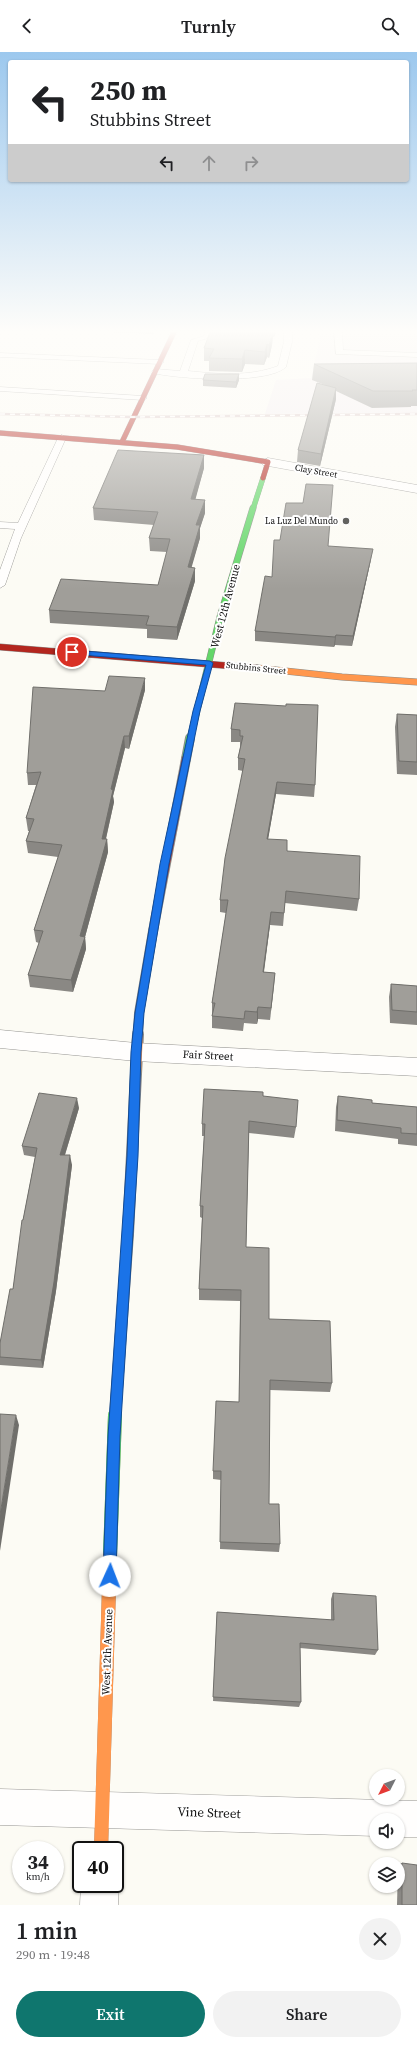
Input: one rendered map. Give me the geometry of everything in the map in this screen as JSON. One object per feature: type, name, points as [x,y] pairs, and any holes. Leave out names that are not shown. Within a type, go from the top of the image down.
[{"type":"street","points":[[122,442],[134,416]]},
{"type":"street","name":"Clay Street","points":[[0,433],[192,449],[417,489]]},
{"type":"street","name":"West 12th Avenue","points":[[101,1841],[114,1436],[132,1156],[136,1052],[143,984],[164,864],[196,711],[242,540],[268,462]]},
{"type":"street","name":"Stubbins Street","points":[[0,648],[210,663],[342,677],[417,682]]},
{"type":"street","name":"Fair Street","points":[[0,1039],[136,1052],[417,1067]]},
{"type":"street","name":"Vine Street","points":[[0,1807],[102,1808],[417,1819]]},
{"type":"street","points":[[99,1905],[100,1893]]},
{"type":"lane","points":[[0,585],[21,526],[62,438]]},
{"type":"lane","points":[[0,525],[21,526]]},
{"type":"building","points":[[308,416],[330,416],[321,454],[298,450]]},
{"type":"building","points":[[118,450],[204,455],[191,499],[205,500],[196,525],[200,525],[188,567],[195,568],[177,627],[146,625],[149,616],[49,610],[61,579],[158,585],[170,539],[149,538],[158,512],[93,508]]},
{"type":"building","points":[[306,484],[333,485],[328,546],[373,549],[353,636],[336,635],[335,637],[255,631],[265,576],[272,577],[274,540],[280,540],[286,503],[303,503]]},
{"type":"building","points":[[109,676],[145,678],[129,736],[124,736],[111,789],[113,790],[102,839],[107,839],[80,936],[85,937],[71,980],[28,975],[43,931],[34,930],[62,845],[26,841],[34,819],[26,818],[41,772],[27,773],[33,687],[105,691]]},
{"type":"building","points":[[235,703],[286,706],[286,704],[318,705],[315,785],[277,782],[267,839],[287,840],[287,851],[360,856],[359,899],[286,891],[284,913],[271,912],[263,972],[275,973],[271,1008],[258,1007],[257,1012],[245,1011],[244,1019],[212,1016],[215,1003],[212,1003],[228,900],[220,900],[225,858],[245,759],[238,758],[243,736],[240,736],[240,730],[231,729]]},
{"type":"building","points":[[397,714],[417,715],[417,762],[399,761]]},
{"type":"building","points":[[391,984],[417,986],[417,1012],[392,1010]]},
{"type":"building","points":[[204,1089],[263,1092],[263,1096],[298,1100],[296,1127],[249,1121],[246,1247],[269,1248],[269,1319],[330,1321],[332,1383],[270,1380],[269,1504],[279,1504],[280,1544],[220,1542],[221,1471],[213,1471],[216,1401],[239,1402],[241,1290],[199,1289],[203,1206],[200,1206],[205,1124],[202,1124]]},
{"type":"building","points":[[39,1093],[77,1098],[60,1155],[70,1155],[54,1282],[41,1360],[0,1357],[0,1343],[10,1289],[13,1289],[22,1220],[37,1148],[22,1146]]},
{"type":"building","points":[[338,1096],[372,1100],[372,1103],[417,1107],[417,1134],[401,1133],[401,1128],[337,1120]]},
{"type":"building","points":[[0,1414],[16,1415],[0,1515]]},
{"type":"building","points":[[333,1593],[376,1596],[378,1650],[300,1643],[301,1702],[213,1697],[217,1612],[334,1620]]},
{"type":"building","points":[[405,1863],[417,1865],[417,1905],[402,1905],[402,1893],[405,1893]]},
{"type":"railway","points":[[110,416],[183,416]]},
{"type":"traffic: fast","points":[[186,759],[220,617],[263,478]]},
{"type":"traffic: fast","points":[[110,1555],[114,1436],[128,1234]]},
{"type":"traffic: slow","points":[[257,668],[342,677],[417,682]]},
{"type":"traffic: slow","points":[[128,1234],[139,1013],[153,931]]},
{"type":"traffic: slow","points":[[101,1841],[110,1555]]},
{"type":"traffic: jam","points":[[122,442],[134,416]]},
{"type":"traffic: jam","points":[[0,433],[177,447],[268,462],[263,478]]},
{"type":"traffic: jam","points":[[0,647],[257,668]]},
{"type":"traffic: jam","points":[[153,931],[186,759]]},
{"type":"place","name":"La Luz Del Mundo","points":[[346,521]]},
{"type":"route","points":[[72,652],[210,663],[196,711],[164,864],[143,984],[136,1052],[132,1156],[114,1436],[110,1576]]}]
